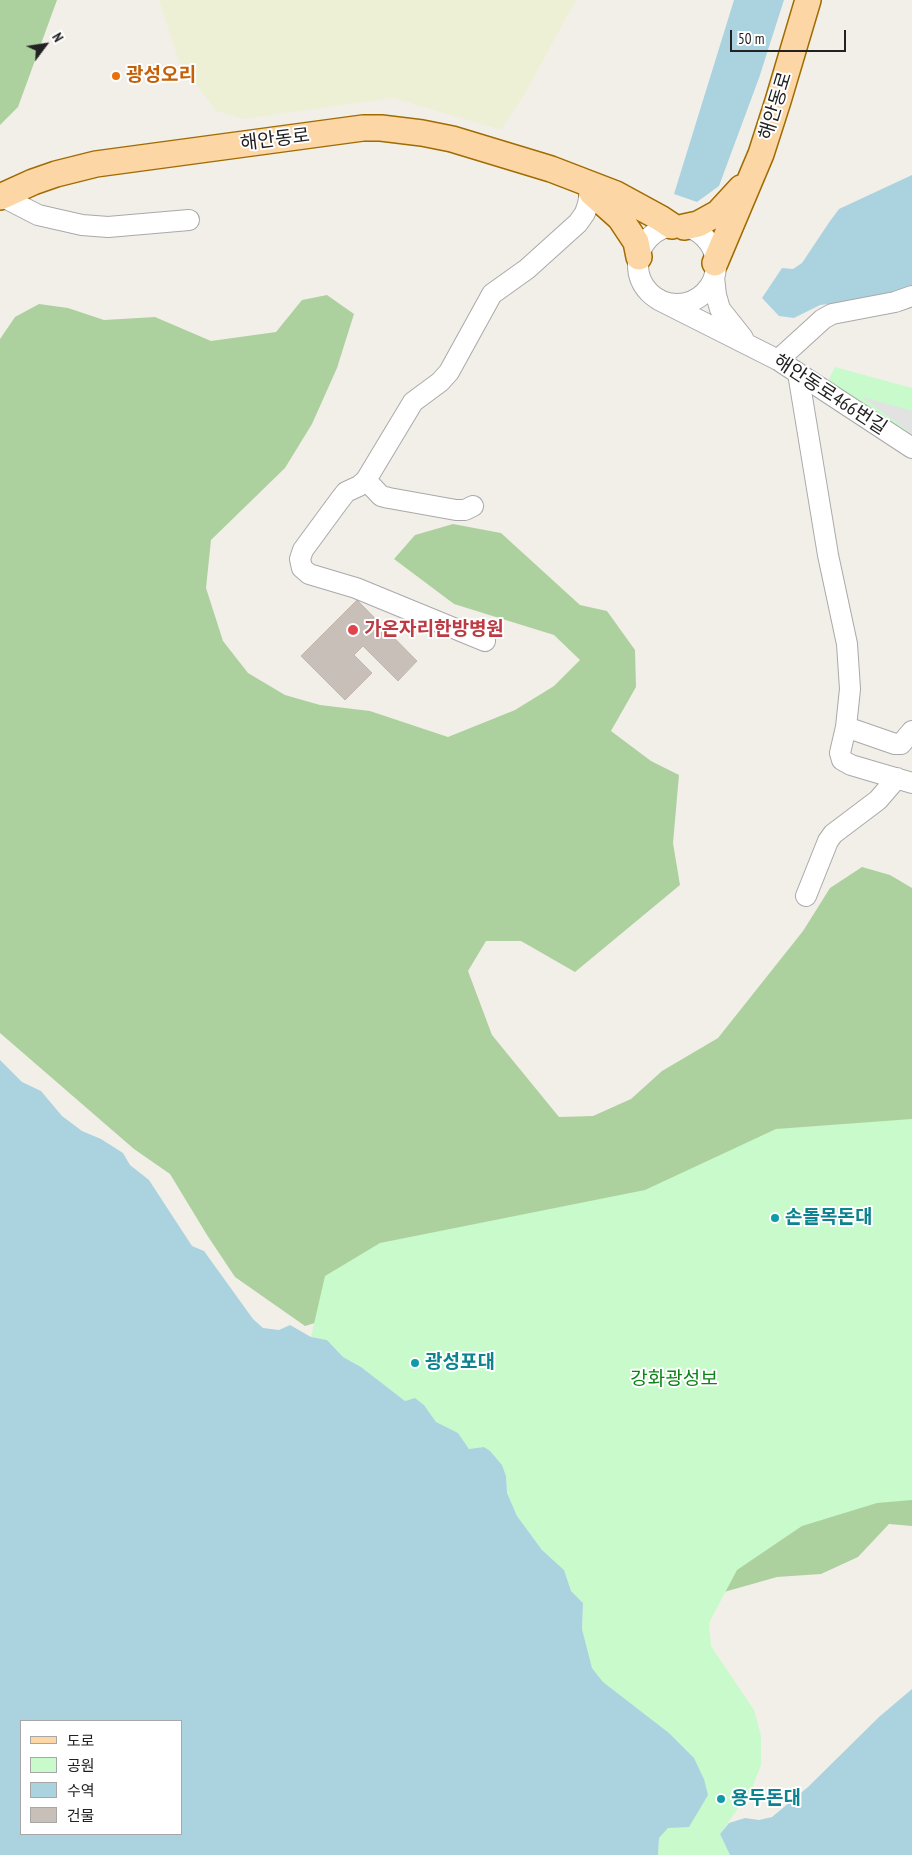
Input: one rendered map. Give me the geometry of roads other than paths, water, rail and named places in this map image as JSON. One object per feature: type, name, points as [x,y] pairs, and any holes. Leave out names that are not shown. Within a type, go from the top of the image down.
[{"type":"main road","name":"해안동로","points":[[715,270],[761,154],[808,0]]},
{"type":"main road","name":"해안동로","points":[[1,197],[56,174],[96,164],[363,128],[389,129],[444,138],[510,155],[616,194],[678,227],[698,224],[718,213],[741,188],[761,154]]},
{"type":"main road","name":"해안동로","points":[[551,169],[590,192],[620,218],[636,242],[638,257]]},
{"type":"street","points":[[485,641],[356,588],[310,574],[302,568],[300,559],[303,550],[346,492],[359,486],[366,480],[413,402],[436,385],[448,372],[492,294],[527,269],[578,222],[585,213],[590,192]]},
{"type":"street","points":[[1,197],[38,214],[82,225],[108,227],[189,220]]},
{"type":"street","points":[[715,270],[708,289],[698,298],[685,303],[672,304],[659,300],[648,292],[638,270],[638,257],[650,236],[660,230],[678,227],[696,231],[705,239],[712,250],[715,270],[716,295],[720,309],[748,344]]},
{"type":"street","points":[[778,360],[823,319],[832,314],[895,302],[912,296]]},
{"type":"street","name":"해안동로466번길","points":[[659,300],[778,360],[912,448]]},
{"type":"street","points":[[798,373],[828,555],[846,644],[850,689],[846,727],[840,753],[842,760],[851,765],[904,781]]},
{"type":"street","points":[[366,480],[381,496],[389,498],[456,510],[466,510],[473,506]]},
{"type":"street","points":[[846,727],[895,744],[901,744],[912,730]]},
{"type":"street","points":[[806,896],[828,841],[889,789],[904,781]]},
{"type":"water","points":[[734,0],[784,0],[759,78],[719,186],[697,202],[674,194]]},
{"type":"water","points":[[912,175],[912,285],[877,298],[820,305],[794,318],[779,316],[762,298],[782,268],[793,269],[802,263],[839,209]]},
{"type":"water","points":[[0,1060],[22,1082],[41,1091],[62,1116],[82,1131],[101,1139],[123,1153],[130,1165],[149,1180],[192,1246],[204,1251],[253,1319],[263,1328],[279,1330],[290,1325],[311,1337],[327,1340],[343,1357],[361,1367],[405,1401],[415,1398],[424,1405],[436,1422],[458,1433],[469,1449],[484,1447],[502,1465],[506,1476],[507,1493],[517,1516],[542,1550],[564,1570],[571,1591],[583,1603],[582,1629],[592,1668],[603,1682],[669,1733],[694,1758],[704,1779],[708,1795],[689,1827],[668,1828],[659,1838],[658,1855],[0,1855]]},
{"type":"water","points":[[912,1689],[912,1855],[730,1855],[720,1834],[729,1823],[745,1818],[759,1820],[772,1817],[808,1787],[879,1717]]},
{"type":"place","name":"광성오리","points":[[116,76]]},
{"type":"place","name":"가온자리한방병원","points":[[353,630]]},
{"type":"place","name":"손돌목돈대","points":[[775,1218]]},
{"type":"place","name":"광성포대","points":[[415,1363]]},
{"type":"place","name":"용두돈대","points":[[721,1799]]},
{"type":"park label","name":"강화광성보","points":[[674,1380]]}]
